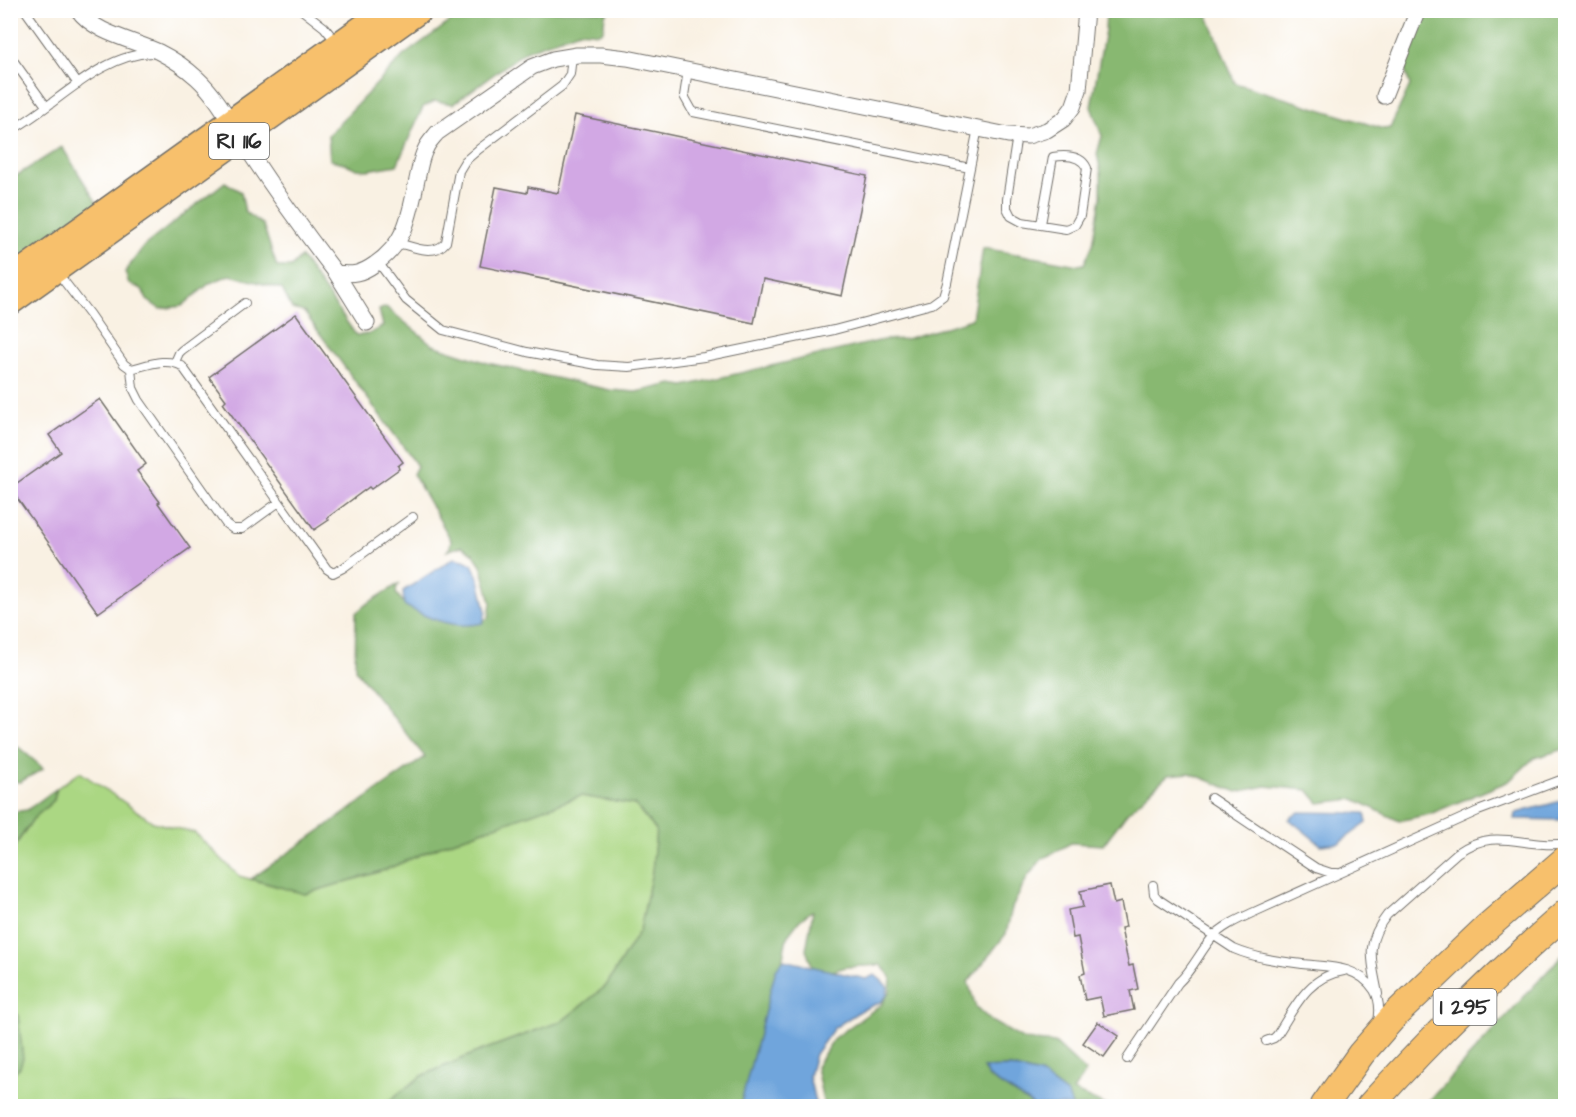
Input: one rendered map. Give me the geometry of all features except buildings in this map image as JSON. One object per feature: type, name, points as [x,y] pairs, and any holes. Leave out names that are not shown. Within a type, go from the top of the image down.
[{"type":"highway","points":[[1324,1107],[1361,1054],[1395,1015],[1501,914],[1566,859]]},
{"type":"highway","name":"I 295","points":[[1370,1107],[1464,1008],[1566,913]]},
{"type":"main road","name":"RI 116","points":[[236,130],[338,44],[385,10]]},
{"type":"main road","name":"RI 116","points":[[10,304],[50,262],[236,130],[422,10]]},
{"type":"main road","name":"RI 116","points":[[10,278],[50,262]]},
{"type":"street","points":[[78,10],[97,27],[160,52],[198,79],[216,99],[303,229],[336,273],[367,323]]},
{"type":"street","points":[[336,273],[351,275],[369,268],[383,259],[398,243],[408,223],[420,163],[426,148],[437,134],[532,67],[552,58],[572,56],[627,58],[978,129],[1028,136],[1047,130],[1064,119],[1073,107],[1079,90],[1086,10]]},
{"type":"street","points":[[1384,96],[1418,10]]},
{"type":"lane","points":[[25,10],[78,84]]},
{"type":"lane","points":[[302,10],[324,27],[338,44]]},
{"type":"lane","points":[[12,128],[118,60],[145,53],[160,52]]},
{"type":"lane","points":[[10,56],[46,106]]},
{"type":"lane","points":[[398,243],[432,251],[441,248],[446,242],[459,171],[465,161],[562,86],[570,74],[572,56]]},
{"type":"lane","points":[[688,70],[684,96],[693,112],[970,168]]},
{"type":"lane","points":[[378,262],[406,300],[443,330],[527,352],[597,365],[629,367],[704,357],[834,330],[932,304],[943,296],[978,129]]},
{"type":"lane","points":[[1017,135],[1007,208],[1011,216],[1022,222],[1066,229],[1075,225],[1080,216],[1087,168],[1084,161],[1079,158],[1053,157],[1041,224]]},
{"type":"lane","points":[[50,262],[124,364],[131,369],[133,388],[139,400],[226,524],[233,529],[242,530],[279,502]]},
{"type":"lane","points":[[175,362],[182,350],[245,303]]},
{"type":"lane","points":[[131,369],[165,361],[175,362],[182,366],[323,565],[333,573],[413,518]]},
{"type":"lane","points":[[1127,1059],[1213,936],[1232,923],[1478,811],[1566,778]]},
{"type":"lane","points":[[1211,798],[1316,868],[1331,873],[1344,872]]},
{"type":"lane","points":[[1361,1054],[1376,1030],[1379,1017],[1379,1000],[1371,958],[1372,946],[1379,925],[1387,915],[1457,853],[1478,841],[1491,839],[1549,844],[1566,843]]},
{"type":"lane","points":[[1153,885],[1154,894],[1158,899],[1234,948],[1250,954],[1350,970],[1365,979],[1379,1000]]},
{"type":"lane","points":[[1266,1041],[1277,1035],[1311,985],[1323,976],[1350,970]]},
{"type":"green space","points":[[465,11],[608,11],[605,15],[603,30],[599,33],[579,31],[526,51],[453,104],[435,101],[423,107],[397,165],[367,170],[330,160],[328,135],[404,55]]},
{"type":"green space","points":[[1106,11],[1206,11],[1235,83],[1384,129],[1390,128],[1410,85],[1399,53],[1416,11],[1565,11],[1565,749],[1534,758],[1509,781],[1430,814],[1399,821],[1354,799],[1319,803],[1308,790],[1266,786],[1237,792],[1190,773],[1168,775],[1127,813],[1103,845],[1071,843],[1042,859],[1028,876],[1012,908],[1006,934],[968,982],[976,1007],[991,1021],[1024,1040],[1055,1043],[1086,1072],[1073,1091],[1107,1106],[1072,1106],[1068,1095],[1040,1074],[1010,1067],[983,1068],[989,1077],[1034,1106],[824,1106],[816,1067],[834,1038],[882,1004],[890,991],[891,977],[881,965],[846,967],[816,976],[806,950],[813,911],[799,921],[787,937],[780,972],[740,1106],[384,1106],[422,1076],[475,1053],[562,1021],[606,986],[640,930],[652,872],[656,830],[635,805],[581,796],[447,843],[385,870],[305,894],[251,879],[425,757],[355,669],[356,613],[400,583],[396,593],[406,606],[457,621],[484,621],[489,617],[491,602],[481,565],[473,553],[462,546],[447,551],[451,540],[413,474],[417,466],[413,460],[304,312],[292,309],[282,289],[230,275],[210,283],[182,306],[160,309],[147,300],[142,289],[129,284],[125,272],[144,246],[225,182],[241,192],[245,212],[263,225],[277,267],[291,267],[301,257],[356,335],[369,334],[383,326],[379,310],[386,307],[433,345],[488,363],[610,390],[636,392],[672,384],[684,386],[883,340],[906,339],[972,319],[983,248],[1078,265],[1084,264],[1093,244],[1101,197],[1101,173],[1097,154],[1102,136],[1091,107],[1105,30]]},
{"type":"green space","points":[[62,147],[99,206],[11,269],[11,179]]},
{"type":"green space","points":[[11,745],[17,746],[43,769],[20,782],[11,781]]},
{"type":"green space","points":[[80,772],[153,822],[195,833],[239,876],[305,894],[385,870],[447,843],[581,796],[635,805],[656,830],[652,872],[640,930],[606,986],[562,1021],[475,1053],[422,1076],[384,1106],[16,1106],[11,1103],[11,1075],[20,1067],[18,1015],[11,1010],[11,849],[14,848],[33,819],[54,800],[57,788]]},
{"type":"green space","points":[[56,789],[54,800],[33,819],[11,849],[11,811],[27,810]]},
{"type":"green space","points":[[1565,952],[1565,1106],[1424,1106]]},
{"type":"green space","points":[[10,1010],[18,1015],[23,1058],[20,1067],[11,1075]]},
{"type":"water","points":[[454,558],[472,564],[479,579],[486,611],[483,623],[463,625],[442,622],[404,605],[403,591]]},
{"type":"water","points":[[1565,800],[1565,818],[1561,820],[1515,819],[1516,813]]},
{"type":"water","points":[[1299,812],[1365,813],[1367,823],[1339,843],[1321,845],[1289,819]]},
{"type":"water","points":[[784,960],[866,979],[875,975],[888,987],[887,995],[881,1002],[860,1011],[834,1028],[815,1054],[809,1076],[816,1106],[740,1106],[776,969]]},
{"type":"water","points":[[1010,1067],[1040,1074],[1068,1095],[1072,1106],[1034,1106],[989,1077],[983,1068]]}]
